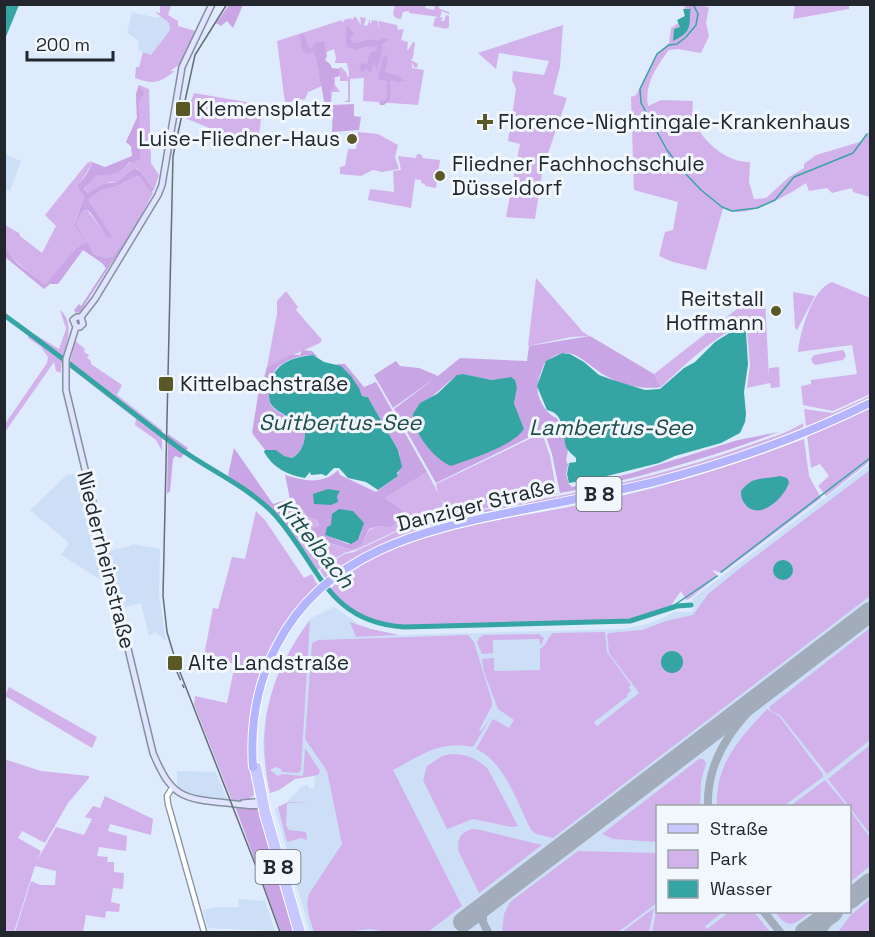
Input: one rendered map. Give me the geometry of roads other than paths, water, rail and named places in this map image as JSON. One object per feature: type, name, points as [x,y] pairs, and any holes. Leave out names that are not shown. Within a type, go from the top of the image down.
[{"type":"highway","name":"Danziger Straße","points":[[256,767],[252,736],[254,713],[271,656],[292,620],[331,582],[366,556],[406,538],[467,521],[614,491],[693,471],[796,436],[870,404]]},
{"type":"highway","name":"Danziger Straße","points":[[331,582],[368,560],[408,542],[468,525],[615,495],[694,475],[797,440],[870,408]]},
{"type":"main road","name":"Niederrheinstraße","points":[[174,790],[162,775],[153,753],[66,390],[65,365],[76,327],[83,324],[81,317],[95,299],[158,195],[162,185],[182,67],[212,4]]},
{"type":"main road","name":"Danziger Straße","points":[[256,767],[257,790],[300,933]]},
{"type":"main road","name":"Danziger Straße","points":[[256,767],[262,803]]},
{"type":"main road","points":[[174,790],[191,798],[235,803],[262,803]]},
{"type":"main road","points":[[247,802],[252,800],[257,790]]},
{"type":"main road","points":[[235,803],[262,803]]},
{"type":"street","points":[[174,790],[167,796],[168,801],[204,933]]},
{"type":"water","points":[[4,5],[19,5],[5,39]]},
{"type":"water","points":[[691,6],[688,30],[673,41],[674,29],[680,27],[677,20],[685,16],[683,9],[690,9]]},
{"type":"water","name":"Lambertus-See","points":[[740,328],[745,329],[746,332],[748,364],[744,392],[746,414],[740,433],[721,443],[659,463],[569,483],[567,474],[569,463],[576,462],[576,458],[566,447],[560,420],[557,415],[547,410],[537,386],[546,361],[562,353],[570,354],[599,375],[645,390],[660,389],[684,368],[695,362],[715,342]]},
{"type":"water","name":"Suitbertus-See","points":[[313,355],[324,362],[341,366],[351,376],[362,396],[368,397],[398,450],[402,467],[397,473],[398,476],[378,490],[366,482],[348,478],[339,468],[334,468],[326,476],[311,475],[310,472],[305,478],[293,475],[276,466],[264,452],[265,450],[276,450],[292,458],[301,449],[305,427],[273,407],[269,400],[269,389],[272,377],[280,366],[298,357]]},
{"type":"water","points":[[463,374],[492,380],[511,377],[515,380],[517,388],[514,403],[524,429],[501,447],[451,466],[438,458],[426,445],[417,429],[413,414],[420,403],[437,394],[457,375]]},
{"type":"water","points":[[780,476],[787,478],[789,482],[784,493],[774,504],[761,510],[755,510],[745,504],[741,491],[750,482]]},
{"type":"water","points":[[328,489],[340,491],[337,496],[338,502],[331,505],[314,504],[313,494]]},
{"type":"water","points":[[339,509],[353,511],[364,523],[358,540],[351,544],[325,535],[327,527],[331,525],[332,514]]},
{"type":"water","points":[[783,560],[790,563],[793,570],[790,577],[783,580],[776,577],[773,570],[776,563]]},
{"type":"water","points":[[672,651],[680,654],[683,662],[680,670],[672,673],[664,670],[661,662],[664,654]]},
{"type":"waterway","points":[[693,4],[698,14],[696,25],[677,44],[669,45],[657,54],[640,89],[641,103],[667,150],[683,171],[722,207],[732,211],[757,208],[775,200],[794,177],[853,153],[867,134]]},
{"type":"waterway","name":"Kittelbach","points":[[4,315],[179,448],[266,506],[291,535],[328,588],[341,603],[358,615],[378,623],[404,627],[630,621],[677,606],[691,605]]},
{"type":"waterway","points":[[721,572],[870,458]]},
{"type":"waterway","points":[[670,608],[717,576]]},
{"type":"tram line","points":[[227,4],[195,55],[173,156],[163,596],[167,632],[176,662],[280,932]]},
{"type":"railway","points":[[177,672],[184,688]]},
{"type":"place","name":"Klemensplatz","points":[[183,109]]},
{"type":"place","name":"Florence-Nightingale-Krankenhaus","points":[[485,122]]},
{"type":"place","name":"Luise-Fliedner-Haus","points":[[352,139]]},
{"type":"place","name":"Fliedner Fachhochschule Düsseldorf","points":[[440,176]]},
{"type":"place","name":"Reitstall Hoffmann","points":[[776,311]]},
{"type":"place","name":"Kittelbachstraße","points":[[166,384]]},
{"type":"place","name":"Alte Landstraße","points":[[175,663]]}]
